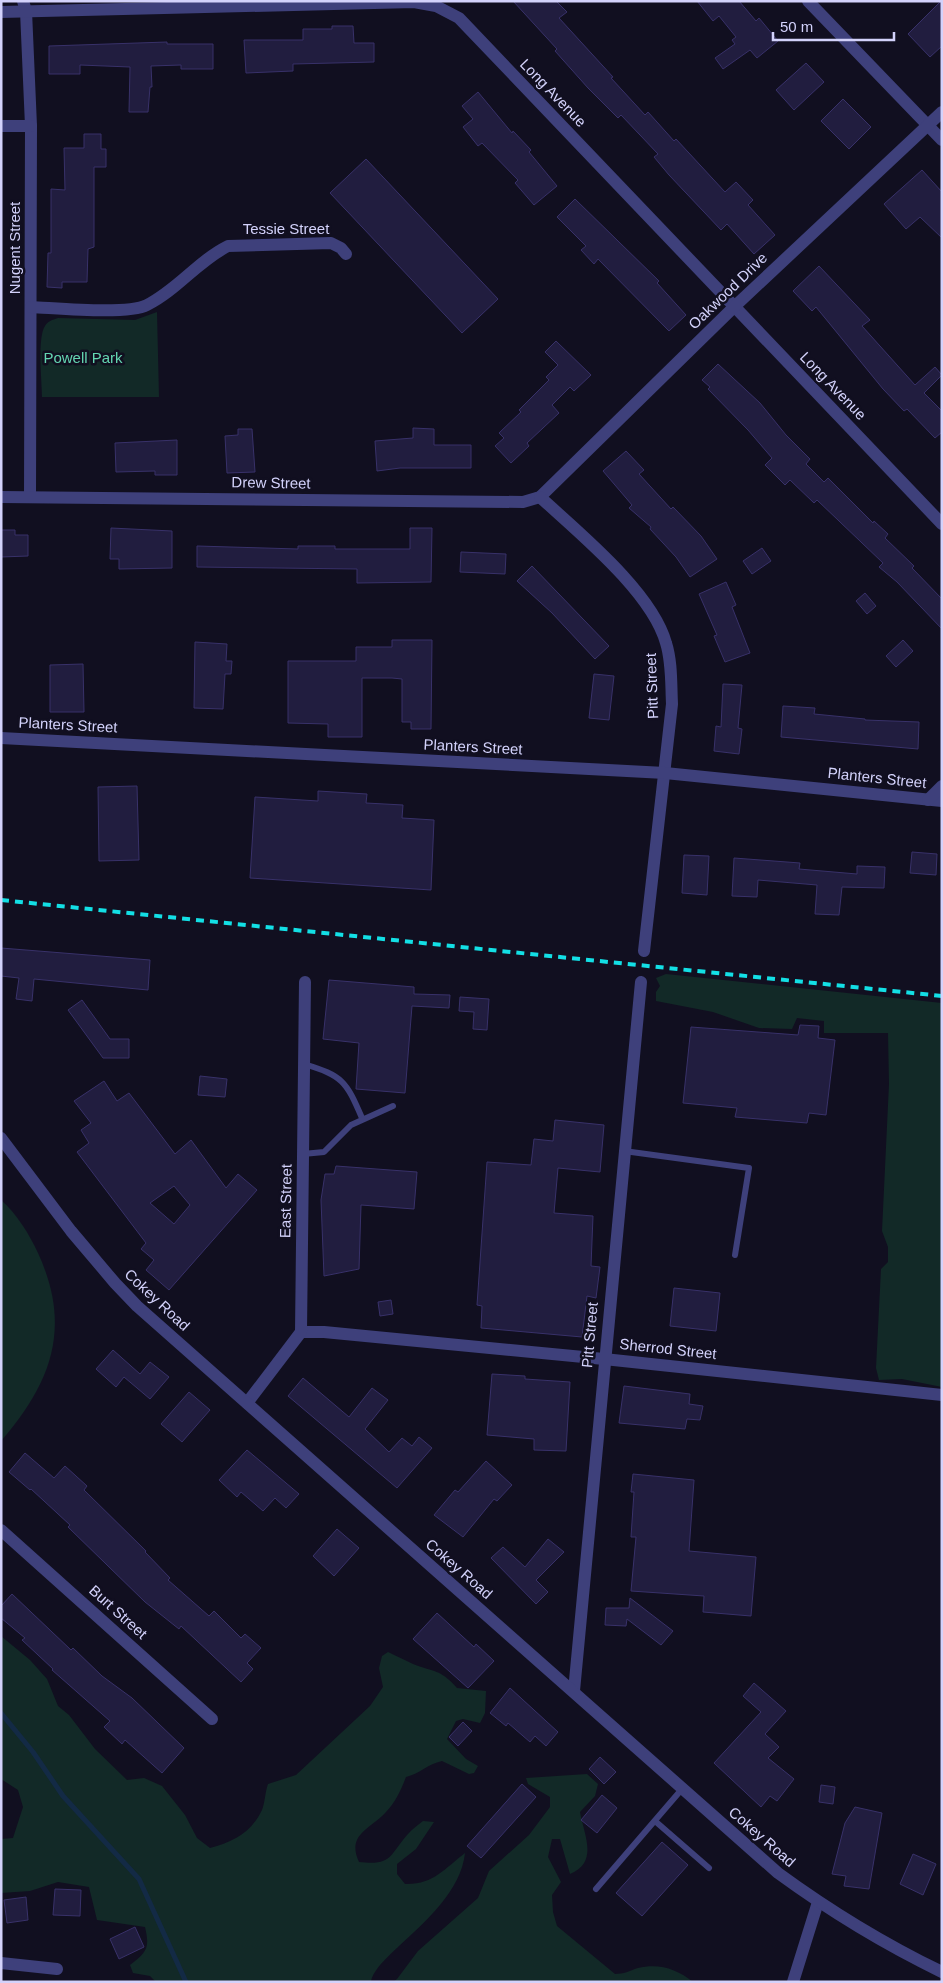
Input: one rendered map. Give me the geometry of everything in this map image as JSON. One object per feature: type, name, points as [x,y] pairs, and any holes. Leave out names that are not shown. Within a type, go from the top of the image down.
[{"type":"street","points":[[808,1],[942,140]]},
{"type":"street","name":"Long Avenue","points":[[1,12],[24,6],[414,2],[436,6],[459,18],[942,524]]},
{"type":"street","name":"Nugent Street","points":[[24,6],[31,126],[30,496]]},
{"type":"street","name":"Oakwood Drive","points":[[540,497],[734,306],[942,112]]},
{"type":"street","points":[[1,126],[31,126]]},
{"type":"street","name":"Tessie Street","points":[[31,307],[129,309],[146,306],[214,253],[228,246],[331,243],[346,254]]},
{"type":"street","name":"Drew Street","points":[[1,496],[523,502],[540,497]]},
{"type":"street","name":"Pitt Street","points":[[540,497],[613,566],[653,614],[666,642],[672,704],[644,950]]},
{"type":"street","name":"Planters Street","points":[[1,738],[665,773],[942,801]]},
{"type":"street","points":[[928,800],[942,786]]},
{"type":"street","name":"East Street","points":[[301,1332],[305,982]]},
{"type":"street","name":"Pitt Street","points":[[574,1691],[641,982]]},
{"type":"street","name":"Cokey Road","points":[[2,1140],[50,1204],[115,1283],[247,1403],[574,1691],[682,1789],[778,1873],[818,1902],[879,1940],[942,1972]]},
{"type":"street","points":[[247,1403],[301,1332]]},
{"type":"street","name":"Sherrod Street","points":[[301,1332],[324,1332],[604,1359],[942,1395]]},
{"type":"street","name":"Burt Street","points":[[1,1530],[212,1719]]},
{"type":"street","points":[[793,1982],[818,1902]]},
{"type":"street","points":[[1,1963],[57,1968]]},
{"type":"lane","points":[[304,1064],[339,1077],[350,1091],[362,1118]]},
{"type":"lane","points":[[303,1154],[324,1152],[351,1125],[362,1118],[392,1106]]},
{"type":"lane","points":[[624,1150],[749,1168],[735,1255]]},
{"type":"lane","points":[[596,1889],[682,1789]]},
{"type":"lane","points":[[654,1821],[709,1868]]},
{"type":"green space","name":"Powell Park","points":[[157,312],[159,397],[42,397],[41,340],[45,326],[49,322],[58,318],[135,320]]},
{"type":"green space","points":[[666,974],[942,1003],[942,1387],[902,1379],[879,1380],[876,1368],[881,1269],[888,1262],[888,1247],[882,1231],[889,1084],[888,1033],[824,1033],[824,1021],[797,1018],[792,1029],[759,1028],[713,1012],[656,1001],[656,992],[660,986],[656,978]]},
{"type":"green space","points":[[1,1200],[22,1225],[38,1253],[48,1280],[54,1305],[55,1329],[51,1353],[44,1375],[19,1419],[1,1441]]},
{"type":"green space","points":[[1,1636],[30,1660],[47,1679],[58,1706],[69,1715],[95,1749],[127,1780],[144,1778],[162,1786],[185,1815],[197,1838],[210,1848],[226,1843],[247,1831],[262,1810],[268,1784],[296,1775],[370,1706],[383,1687],[379,1668],[382,1656],[388,1652],[441,1674],[457,1688],[486,1691],[485,1713],[480,1723],[463,1719],[456,1721],[447,1739],[466,1759],[478,1766],[474,1773],[469,1774],[442,1761],[406,1777],[392,1805],[362,1833],[356,1845],[359,1862],[378,1862],[389,1857],[410,1832],[423,1821],[434,1822],[416,1849],[397,1864],[397,1874],[405,1884],[423,1882],[438,1875],[465,1853],[457,1880],[440,1905],[382,1963],[372,1977],[371,1982],[156,1982],[150,1976],[133,1973],[130,1965],[146,1949],[145,1927],[97,1920],[89,1887],[58,1882],[30,1891],[1,1893],[1,1839],[13,1838],[23,1807],[18,1790],[1,1779]]},
{"type":"green space","points":[[587,1774],[598,1784],[595,1796],[580,1812],[587,1847],[587,1855],[584,1862],[579,1869],[570,1874],[560,1839],[552,1839],[548,1857],[561,1882],[552,1895],[553,1912],[557,1926],[615,1974],[653,1966],[667,1968],[693,1982],[393,1982],[418,1951],[478,1898],[489,1871],[529,1835],[550,1807],[550,1797],[528,1784],[526,1778]]},
{"type":"building","points":[[513,1],[556,1],[567,12],[559,18],[645,115],[648,112],[725,192],[736,182],[753,200],[748,205],[775,235],[754,254],[727,224],[721,230],[654,157],[658,154],[621,115],[618,118],[588,88],[555,51],[557,49]]},
{"type":"building","points":[[697,1],[739,1],[756,21],[759,18],[778,41],[757,58],[750,50],[723,69],[715,58],[735,44],[732,40],[736,37],[719,16],[713,21]]},
{"type":"building","points":[[941,1],[942,46],[930,57],[908,34]]},
{"type":"building","points":[[332,26],[353,26],[354,43],[374,43],[374,62],[293,64],[293,71],[246,73],[244,40],[303,40],[303,29],[332,29]]},
{"type":"building","points":[[167,42],[167,44],[213,44],[213,69],[181,69],[181,65],[151,66],[152,87],[150,87],[148,112],[129,112],[130,67],[80,65],[80,74],[49,74],[49,46]]},
{"type":"building","points":[[806,63],[824,82],[794,110],[776,90]]},
{"type":"building","points":[[478,92],[512,133],[513,131],[531,150],[529,152],[557,186],[534,205],[515,183],[518,180],[482,143],[478,146],[463,127],[473,119],[462,106]]},
{"type":"building","points":[[843,99],[871,127],[849,149],[821,121]]},
{"type":"building","points":[[84,134],[101,134],[101,149],[106,149],[106,167],[94,167],[94,247],[88,249],[87,282],[62,282],[62,288],[47,287],[48,253],[51,253],[51,189],[65,190],[64,148],[84,148]]},
{"type":"building","points":[[366,159],[498,299],[462,333],[330,193]]},
{"type":"building","points":[[922,170],[942,192],[942,238],[920,217],[906,229],[884,204]]},
{"type":"building","points":[[575,199],[659,281],[657,283],[686,315],[669,331],[598,259],[594,264],[581,250],[586,246],[557,217]]},
{"type":"building","points":[[819,266],[870,320],[862,326],[915,385],[935,367],[942,375],[924,393],[942,411],[942,432],[935,438],[907,409],[904,411],[883,389],[816,307],[812,311],[793,291]]},
{"type":"building","points":[[556,341],[591,375],[574,391],[570,387],[552,405],[559,413],[527,443],[529,446],[511,463],[495,446],[504,438],[499,433],[521,412],[519,410],[549,380],[546,377],[558,365],[545,352]]},
{"type":"building","points":[[718,364],[760,403],[786,435],[810,459],[806,464],[824,482],[828,478],[873,523],[874,521],[888,534],[885,538],[914,566],[912,568],[942,599],[942,629],[897,582],[879,567],[883,563],[817,500],[814,503],[790,480],[785,485],[765,465],[772,458],[708,389],[710,387],[702,380]]},
{"type":"building","points":[[413,428],[434,429],[434,445],[471,445],[471,468],[400,468],[377,471],[375,441],[413,438]]},
{"type":"building","points":[[238,429],[252,429],[255,472],[227,473],[225,436],[238,435]]},
{"type":"building","points":[[177,440],[177,475],[155,475],[155,471],[116,472],[115,443]]},
{"type":"building","points":[[626,451],[644,470],[639,474],[671,509],[673,507],[701,536],[717,559],[690,577],[676,557],[650,529],[651,527],[629,508],[632,505],[603,471]]},
{"type":"building","points":[[111,528],[172,531],[172,568],[119,569],[119,559],[110,559]]},
{"type":"building","points":[[410,528],[432,528],[431,582],[357,583],[357,569],[197,567],[197,546],[298,549],[298,546],[335,546],[335,549],[410,549]]},
{"type":"building","points":[[1,530],[15,530],[15,535],[28,535],[28,556],[1,557]]},
{"type":"building","points":[[762,548],[771,561],[752,574],[743,561]]},
{"type":"building","points":[[461,552],[506,554],[505,574],[460,572]]},
{"type":"building","points":[[532,566],[609,646],[595,659],[552,613],[517,581]]},
{"type":"building","points":[[726,582],[736,605],[732,607],[750,653],[725,662],[714,636],[717,635],[699,594]]},
{"type":"building","points":[[865,593],[876,606],[867,614],[856,601]]},
{"type":"building","points":[[392,640],[432,640],[431,729],[411,729],[411,722],[402,722],[402,679],[392,678],[362,678],[362,737],[328,737],[328,724],[288,723],[288,661],[356,661],[356,647],[392,647]]},
{"type":"building","points":[[903,640],[913,651],[896,667],[886,656]]},
{"type":"building","points":[[195,642],[227,644],[226,661],[232,661],[231,674],[225,674],[223,709],[194,708]]},
{"type":"building","points":[[83,664],[84,712],[50,712],[50,665]]},
{"type":"building","points":[[594,674],[614,676],[609,720],[589,718]]},
{"type":"building","points":[[723,684],[742,685],[738,728],[742,729],[739,754],[714,751],[716,726],[721,727]]},
{"type":"building","points":[[783,706],[815,708],[814,714],[865,720],[919,722],[918,749],[781,737]]},
{"type":"building","points":[[137,786],[139,860],[99,861],[98,787]]},
{"type":"building","points":[[318,791],[367,794],[366,803],[403,805],[402,818],[434,820],[431,890],[250,878],[255,797],[318,801]]},
{"type":"building","points":[[912,852],[937,854],[936,875],[910,873]]},
{"type":"building","points":[[684,855],[709,856],[707,895],[682,893]]},
{"type":"building","points":[[734,858],[800,863],[799,869],[857,874],[857,866],[885,867],[884,888],[842,887],[839,915],[815,914],[817,885],[758,880],[757,897],[732,896]]},
{"type":"building","points":[[1,948],[150,960],[148,990],[34,979],[32,1001],[16,999],[19,978],[1,976]]},
{"type":"building","points":[[329,980],[414,987],[414,994],[450,995],[449,1008],[412,1006],[405,1093],[356,1089],[359,1043],[323,1039]]},
{"type":"building","points":[[460,997],[489,999],[487,1030],[473,1029],[474,1012],[459,1011]]},
{"type":"building","points":[[82,1000],[110,1039],[129,1039],[129,1058],[103,1058],[68,1010]]},
{"type":"building","points":[[800,1025],[819,1026],[818,1038],[835,1040],[826,1115],[809,1113],[807,1123],[735,1117],[737,1108],[683,1103],[691,1027],[798,1035]]},
{"type":"building","points":[[200,1076],[227,1079],[225,1097],[198,1095]]},
{"type":"building","points":[[104,1081],[117,1101],[129,1093],[175,1154],[191,1140],[226,1188],[238,1174],[257,1190],[169,1290],[146,1270],[154,1260],[141,1249],[146,1243],[77,1152],[89,1143],[81,1130],[91,1123],[74,1101]],"holes":[[[174,1186],[190,1205],[174,1224],[150,1203]]]},
{"type":"building","points":[[555,1120],[604,1125],[600,1172],[558,1168],[554,1213],[593,1216],[591,1266],[600,1267],[596,1298],[587,1296],[582,1337],[481,1328],[482,1306],[477,1305],[487,1162],[531,1165],[534,1139],[553,1141]]},
{"type":"building","points":[[336,1166],[417,1172],[414,1209],[361,1205],[359,1269],[324,1276],[321,1200],[325,1174],[334,1174]]},
{"type":"building","points":[[674,1288],[720,1293],[716,1331],[670,1326]]},
{"type":"building","points":[[391,1300],[393,1314],[380,1316],[378,1302]]},
{"type":"building","points":[[113,1350],[140,1374],[150,1362],[169,1377],[150,1399],[124,1377],[116,1387],[96,1369]]},
{"type":"building","points":[[492,1374],[525,1376],[525,1379],[570,1382],[566,1451],[534,1450],[534,1439],[487,1435]]},
{"type":"building","points":[[303,1378],[349,1417],[372,1388],[388,1400],[365,1429],[389,1452],[402,1438],[412,1446],[419,1437],[432,1448],[397,1488],[288,1396]]},
{"type":"building","points":[[624,1386],[690,1394],[689,1404],[703,1406],[700,1420],[687,1419],[685,1429],[619,1423]]},
{"type":"building","points":[[189,1392],[210,1410],[182,1442],[161,1424]]},
{"type":"building","points":[[247,1450],[299,1494],[286,1508],[275,1498],[263,1511],[241,1492],[237,1497],[219,1480]]},
{"type":"building","points":[[25,1453],[54,1478],[65,1466],[87,1486],[84,1490],[146,1551],[170,1578],[168,1580],[209,1616],[214,1611],[241,1638],[245,1634],[261,1648],[247,1663],[253,1669],[241,1682],[181,1626],[179,1629],[145,1602],[68,1527],[70,1525],[31,1489],[9,1472]]},
{"type":"building","points":[[486,1461],[512,1485],[497,1501],[494,1499],[463,1537],[434,1515],[455,1490],[458,1492]]},
{"type":"building","points":[[633,1474],[694,1480],[689,1551],[756,1557],[751,1616],[703,1612],[704,1596],[631,1591],[636,1537],[631,1537],[634,1492],[631,1492]]},
{"type":"building","points":[[337,1529],[359,1548],[334,1576],[313,1556]]},
{"type":"building","points":[[548,1539],[564,1552],[536,1580],[548,1592],[536,1604],[491,1558],[503,1547],[525,1567]]},
{"type":"building","points":[[12,1594],[71,1650],[73,1648],[102,1676],[132,1698],[184,1748],[162,1773],[125,1740],[122,1744],[104,1727],[110,1721],[52,1670],[22,1640],[25,1638],[1,1618],[1,1606]]},
{"type":"building","points":[[630,1598],[673,1631],[661,1645],[627,1619],[626,1626],[605,1625],[606,1608],[629,1608]]},
{"type":"building","points":[[437,1613],[474,1647],[476,1644],[494,1661],[468,1688],[413,1639]]},
{"type":"building","points":[[754,1683],[786,1711],[765,1734],[779,1747],[768,1758],[794,1779],[777,1801],[770,1796],[761,1807],[714,1763],[761,1712],[743,1696]]},
{"type":"building","points":[[510,1688],[558,1732],[546,1746],[535,1736],[530,1742],[508,1723],[506,1726],[490,1713]]},
{"type":"building","points":[[463,1722],[472,1731],[458,1746],[449,1737]]},
{"type":"building","points":[[600,1757],[616,1772],[604,1784],[589,1769]]},
{"type":"building","points":[[522,1784],[536,1797],[481,1858],[467,1846]]},
{"type":"building","points":[[821,1785],[835,1787],[833,1804],[819,1802]]},
{"type":"building","points":[[602,1795],[617,1808],[597,1833],[581,1820]]},
{"type":"building","points":[[855,1807],[882,1813],[869,1889],[844,1886],[846,1876],[832,1874],[845,1823]]},
{"type":"building","points":[[662,1842],[688,1865],[642,1916],[616,1893]]},
{"type":"building","points":[[913,1854],[936,1864],[923,1895],[900,1884]]},
{"type":"building","points":[[55,1889],[81,1890],[80,1916],[53,1915]]},
{"type":"building","points":[[26,1897],[28,1920],[7,1923],[4,1900]]},
{"type":"building","points":[[135,1927],[144,1947],[119,1959],[110,1939]]},
{"type":"waterway","points":[[1,1713],[33,1752],[63,1796],[139,1879],[186,1982]]},
{"type":"railway","points":[[1,900],[942,996]]}]
